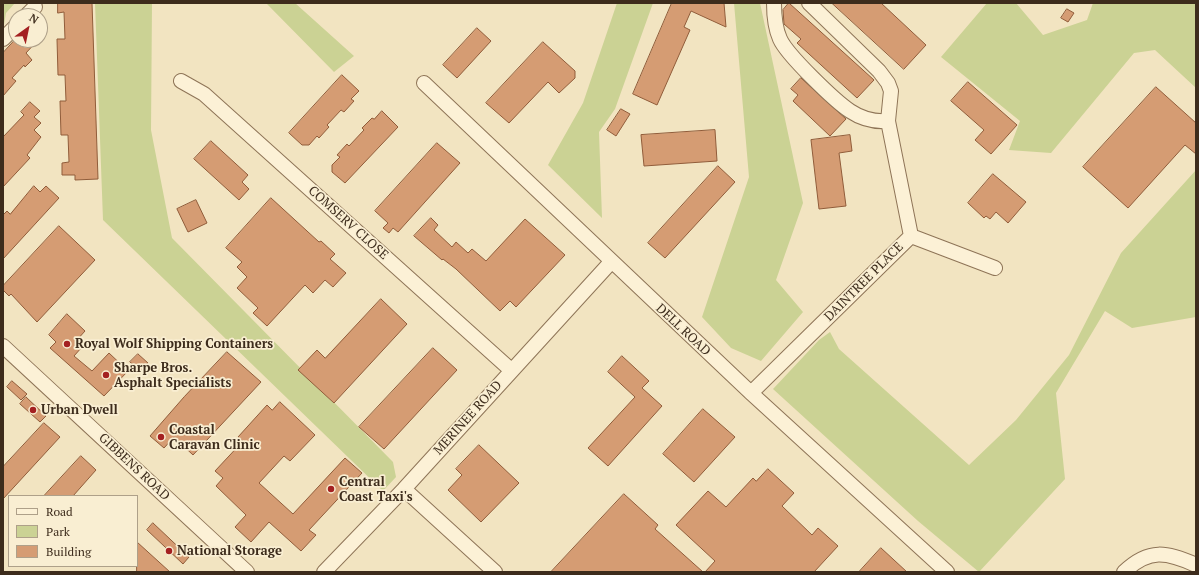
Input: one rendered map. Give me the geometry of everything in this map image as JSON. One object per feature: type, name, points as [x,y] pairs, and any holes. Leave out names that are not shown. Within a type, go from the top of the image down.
[{"type":"street","points":[[774,3],[779,38],[788,51],[851,112],[870,120],[888,122]]},
{"type":"street","name":"DAINTREE PLACE","points":[[751,393],[911,236],[888,122],[891,100],[888,83],[879,71],[809,3]]},
{"type":"street","name":"COMSERV CLOSE","points":[[180,82],[204,94],[511,370]]},
{"type":"street","name":"DELL ROAD","points":[[424,83],[611,262],[751,393],[947,572]]},
{"type":"street","points":[[911,236],[995,268]]},
{"type":"street","name":"MERINEE ROAD","points":[[324,572],[404,489],[611,262]]},
{"type":"street","name":"GIBBENS ROAD","points":[[3,346],[247,572]]},
{"type":"street","points":[[404,489],[495,572]]},
{"type":"street","points":[[1124,572],[1136,561],[1150,555],[1163,553],[1179,557],[1196,565]]},
{"type":"green space","points":[[3,3],[15,3],[10,8],[8,8],[3,30]]},
{"type":"green space","points":[[95,3],[152,3],[151,130],[172,238],[393,462],[396,477],[383,491],[103,220]]},
{"type":"green space","points":[[266,3],[295,3],[354,56],[334,72]]},
{"type":"green space","points":[[617,3],[653,3],[615,109],[599,132],[602,218],[548,165],[583,103]]},
{"type":"green space","points":[[734,3],[760,3],[803,203],[776,280],[803,312],[761,361],[731,348],[702,317],[749,177]]},
{"type":"green space","points":[[987,3],[1016,3],[1043,35],[1087,20],[1093,3],[1196,3],[1196,88],[1155,50],[1134,53],[1051,153],[1009,150],[1020,121],[941,57]]},
{"type":"green space","points":[[1196,170],[1196,317],[1132,328],[1105,311],[1056,393],[1065,479],[979,572],[918,521],[773,389],[819,340],[830,332],[839,349],[969,465],[1016,420],[1069,355],[1121,253]]},
{"type":"building","points":[[58,3],[92,3],[98,179],[75,180],[75,175],[62,175],[62,163],[69,162],[68,135],[61,135],[60,101],[66,101],[65,75],[58,75],[57,39],[65,39],[64,12],[58,13]]},
{"type":"building","points":[[672,3],[724,3],[726,27],[691,11],[684,27],[690,30],[657,105],[633,94]]},
{"type":"building","points":[[789,3],[874,80],[857,98],[797,43],[801,39],[784,24],[783,10]]},
{"type":"building","points":[[832,3],[881,3],[926,45],[904,69]]},
{"type":"building","points":[[1067,9],[1074,13],[1068,22],[1061,18]]},
{"type":"building","points":[[477,28],[491,41],[457,78],[443,65]]},
{"type":"building","points":[[543,42],[575,71],[575,78],[559,93],[548,82],[509,123],[486,103]]},
{"type":"building","points":[[8,48],[31,48],[26,53],[32,60],[25,67],[24,65],[12,78],[16,81],[3,96],[3,53]]},
{"type":"building","points":[[342,75],[359,91],[351,99],[354,101],[344,112],[341,110],[327,125],[329,127],[319,138],[317,136],[309,145],[302,145],[289,133]]},
{"type":"building","points":[[801,78],[846,119],[830,136],[793,101],[798,95],[791,89]]},
{"type":"building","points":[[968,82],[1017,125],[991,154],[975,140],[984,130],[951,101]]},
{"type":"building","points":[[1156,87],[1196,123],[1196,154],[1185,145],[1128,208],[1083,167]]},
{"type":"building","points":[[30,102],[40,111],[34,117],[41,123],[34,130],[41,137],[27,155],[30,158],[3,187],[3,137],[24,115],[21,112]]},
{"type":"building","points":[[621,109],[630,114],[616,136],[607,130]]},
{"type":"building","points":[[382,111],[398,127],[345,183],[332,172],[332,165],[340,157],[337,155],[347,144],[349,146],[364,130],[362,128],[372,118],[374,119]]},
{"type":"building","points":[[715,130],[717,161],[644,166],[641,135]]},
{"type":"building","points":[[850,135],[852,151],[839,153],[846,206],[819,209],[811,140]]},
{"type":"building","points":[[211,141],[248,175],[242,182],[249,189],[239,200],[194,159]]},
{"type":"building","points":[[437,143],[460,163],[398,232],[393,228],[389,233],[383,228],[388,223],[375,211]]},
{"type":"building","points":[[718,166],[735,182],[665,258],[648,243]]},
{"type":"building","points":[[993,174],[1026,202],[1008,223],[996,212],[990,219],[986,216],[984,218],[968,203]]},
{"type":"building","points":[[34,186],[40,192],[46,186],[59,198],[3,259],[3,215],[7,211],[10,214]]},
{"type":"building","points":[[271,198],[319,242],[321,241],[335,254],[330,259],[346,273],[333,287],[325,280],[313,293],[305,285],[267,326],[253,313],[258,308],[237,288],[247,277],[237,267],[242,262],[226,248]]},
{"type":"building","points":[[196,200],[207,223],[188,232],[177,209]]},
{"type":"building","points":[[431,218],[438,225],[434,230],[452,247],[456,242],[468,253],[472,249],[486,261],[525,219],[565,255],[516,307],[510,301],[500,311],[456,269],[443,259],[442,260],[414,236]]},
{"type":"building","points":[[59,226],[95,260],[37,322],[11,294],[9,296],[3,290],[3,286]]},
{"type":"building","points":[[381,299],[407,324],[334,403],[298,370],[317,350],[325,358]]},
{"type":"building","points":[[67,314],[85,331],[76,341],[82,347],[74,356],[92,371],[109,353],[128,371],[104,396],[50,348],[56,342],[49,335]]},
{"type":"building","points":[[433,348],[457,370],[384,449],[359,427]]},
{"type":"building","points":[[227,352],[261,382],[193,455],[174,437],[164,448],[150,436],[184,397]]},
{"type":"building","points":[[138,354],[148,363],[141,371],[130,362]]},
{"type":"building","points":[[622,356],[649,381],[642,388],[662,406],[608,466],[588,448],[635,397],[608,372]]},
{"type":"building","points":[[12,381],[27,394],[21,400],[7,387]]},
{"type":"building","name":"Urban Dwell","points":[[26,397],[46,416],[40,422],[20,404]]},
{"type":"building","points":[[280,402],[315,435],[290,461],[284,456],[259,483],[293,514],[345,458],[362,473],[309,530],[316,535],[301,551],[269,522],[251,542],[235,527],[246,515],[216,486],[223,478],[215,471],[243,441],[238,437],[267,405],[272,410]]},
{"type":"building","points":[[703,409],[735,437],[694,482],[663,454]]},
{"type":"building","points":[[44,423],[60,437],[3,499],[3,467]]},
{"type":"building","points":[[479,445],[519,483],[481,522],[448,490],[462,475],[456,469]]},
{"type":"building","points":[[81,456],[96,470],[74,495],[45,495]]},
{"type":"building","points":[[768,469],[794,493],[782,506],[812,535],[818,528],[838,546],[814,572],[705,572],[715,561],[676,525],[708,491],[726,507],[753,478],[756,481]]},
{"type":"building","points":[[624,494],[658,525],[655,529],[703,572],[551,572]]},
{"type":"building","points":[[153,523],[189,557],[183,564],[147,530]]},
{"type":"building","points":[[138,543],[170,572],[137,572]]},
{"type":"building","points":[[881,548],[907,572],[859,572]]},
{"type":"place","name":"Royal Wolf Shipping Containers","points":[[67,344]]},
{"type":"place","name":"Sharpe Bros. Asphalt Specialists","points":[[106,375]]},
{"type":"place","name":"Urban Dwell","points":[[33,410]]},
{"type":"place","name":"Coastal Caravan Clinic","points":[[161,437]]},
{"type":"place","name":"Central Coast Taxi's","points":[[331,489]]},
{"type":"place","name":"National Storage","points":[[169,551]]}]
